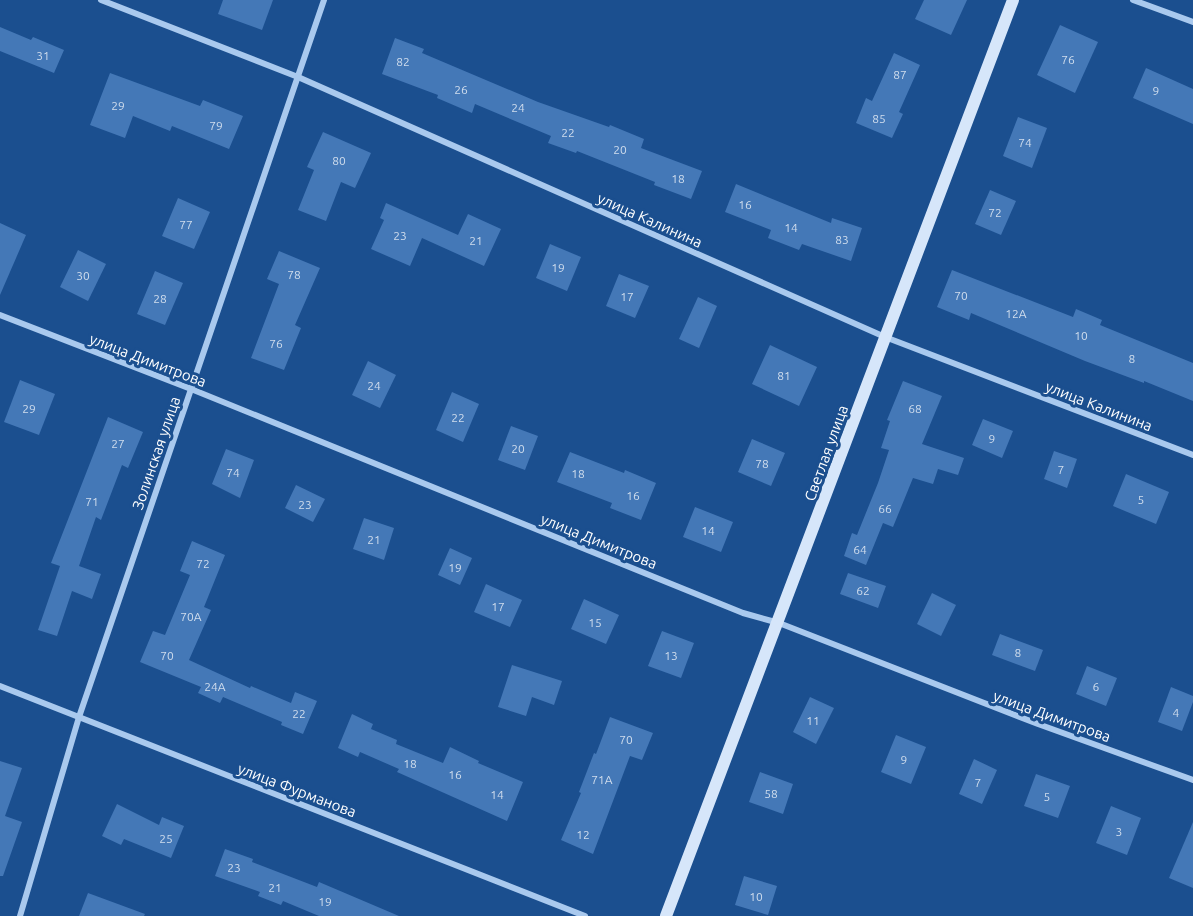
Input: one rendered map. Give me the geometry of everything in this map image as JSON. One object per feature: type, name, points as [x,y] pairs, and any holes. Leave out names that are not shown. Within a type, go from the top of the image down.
[{"type":"main road","name":"Светлая улица","points":[[666,916],[779,623],[1013,0]]},
{"type":"street","name":"улица Калинина","points":[[101,0],[298,77],[885,337],[1193,455]]},
{"type":"street","name":"Золинская улица","points":[[20,916],[78,717],[324,0]]},
{"type":"street","points":[[1133,0],[1193,22]]},
{"type":"street","name":"улица Димитрова","points":[[0,315],[191,389],[743,613],[779,623],[1038,724],[1193,780]]},
{"type":"street","name":"улица Фурманова","points":[[0,686],[585,916]]},
{"type":"building","points":[[223,0],[273,0],[262,30],[218,14]]},
{"type":"building","points":[[924,0],[967,0],[951,35],[915,19]]},
{"type":"building","points":[[1060,25],[1098,42],[1075,93],[1037,75]]},
{"type":"building","points":[[0,27],[64,50],[54,73],[0,51]]},
{"type":"building","points":[[395,38],[424,49],[422,53],[538,102],[609,127],[610,125],[644,139],[641,148],[702,171],[691,199],[577,151],[576,153],[548,143],[551,136],[475,104],[472,113],[437,98],[438,95],[382,74]]},
{"type":"building","points":[[894,53],[920,65],[899,112],[903,114],[892,138],[856,123],[866,98],[872,101]]},
{"type":"building","points":[[1146,68],[1193,89],[1193,124],[1133,98]]},
{"type":"building","points":[[110,73],[200,106],[203,100],[243,116],[229,149],[172,126],[170,131],[133,116],[125,138],[90,125]]},
{"type":"building","points":[[1018,117],[1047,128],[1032,168],[1003,156]]},
{"type":"building","points":[[323,132],[371,153],[355,188],[341,182],[326,221],[298,210],[314,170],[307,167]]},
{"type":"building","points":[[736,184],[831,223],[832,218],[862,228],[851,261],[802,244],[799,250],[768,238],[771,230],[725,212]]},
{"type":"building","points":[[990,190],[1016,201],[1001,235],[975,224]]},
{"type":"building","points":[[178,198],[210,212],[194,249],[162,236]]},
{"type":"building","points":[[386,203],[458,235],[468,214],[501,229],[484,266],[422,238],[410,266],[371,249],[384,220],[380,218]]},
{"type":"building","points":[[0,223],[26,235],[0,295]]},
{"type":"building","points":[[550,244],[581,257],[567,291],[536,278]]},
{"type":"building","points":[[78,250],[106,264],[88,301],[60,287]]},
{"type":"building","points":[[279,251],[320,268],[295,325],[301,328],[284,370],[251,358],[279,284],[267,279]]},
{"type":"building","points":[[952,270],[1073,317],[1076,309],[1102,320],[1100,325],[1193,363],[1193,401],[1085,361],[971,313],[969,320],[937,307]]},
{"type":"building","points":[[155,271],[183,283],[165,325],[137,314]]},
{"type":"building","points":[[619,274],[649,286],[635,318],[606,306]]},
{"type":"building","points":[[698,297],[717,306],[699,348],[679,339]]},
{"type":"building","points":[[770,345],[817,367],[799,406],[752,384]]},
{"type":"building","points":[[368,361],[396,375],[380,408],[352,395]]},
{"type":"building","points":[[20,380],[55,394],[39,435],[4,422]]},
{"type":"building","points":[[903,381],[942,396],[922,444],[964,458],[958,475],[938,469],[933,484],[913,478],[893,527],[883,523],[866,565],[844,556],[852,533],[857,535],[878,483],[889,450],[881,448],[890,421],[887,420]]},
{"type":"building","points":[[452,392],[479,404],[463,442],[436,430]]},
{"type":"building","points":[[108,417],[143,432],[128,468],[122,465],[101,520],[96,517],[79,566],[101,574],[92,599],[72,591],[57,636],[38,630],[60,566],[51,563]]},
{"type":"building","points":[[983,419],[1013,431],[1002,458],[972,445]]},
{"type":"building","points":[[511,426],[538,436],[525,470],[498,460]]},
{"type":"building","points":[[752,439],[785,453],[771,486],[738,472]]},
{"type":"building","points":[[226,449],[254,460],[240,498],[212,484]]},
{"type":"building","points":[[1054,451],[1077,459],[1067,488],[1044,479]]},
{"type":"building","points":[[570,452],[656,483],[641,520],[610,508],[612,503],[557,482]]},
{"type":"building","points":[[1126,474],[1169,492],[1156,524],[1113,506]]},
{"type":"building","points":[[296,485],[325,499],[313,522],[285,508]]},
{"type":"building","points":[[695,507],[733,522],[721,552],[683,537]]},
{"type":"building","points":[[364,518],[394,528],[384,560],[353,549]]},
{"type":"building","points":[[192,541],[225,555],[204,607],[211,610],[189,660],[250,688],[251,686],[291,703],[295,692],[317,701],[303,734],[281,725],[282,722],[223,697],[220,703],[198,693],[201,687],[140,662],[153,631],[165,635],[190,575],[180,571]]},
{"type":"building","points":[[450,548],[472,558],[460,585],[438,575]]},
{"type":"building","points":[[848,573],[886,586],[878,608],[840,594]]},
{"type":"building","points":[[486,584],[522,600],[510,627],[474,612]]},
{"type":"building","points":[[932,593],[956,605],[941,636],[917,624]]},
{"type":"building","points":[[584,599],[619,615],[606,644],[571,629]]},
{"type":"building","points":[[662,631],[694,643],[681,678],[648,666]]},
{"type":"building","points":[[1000,634],[1043,650],[1035,671],[992,655]]},
{"type":"building","points":[[512,665],[562,681],[554,705],[532,697],[526,716],[498,707]]},
{"type":"building","points":[[1087,666],[1117,678],[1106,706],[1076,694]]},
{"type":"building","points":[[1171,687],[1193,696],[1182,731],[1158,722]]},
{"type":"building","points":[[810,697],[834,708],[816,744],[793,732]]},
{"type":"building","points":[[352,714],[373,724],[371,729],[397,740],[396,744],[443,763],[450,747],[479,761],[478,763],[523,782],[507,821],[397,772],[399,769],[360,752],[358,757],[338,748]]},
{"type":"building","points":[[610,717],[653,733],[642,760],[630,756],[593,854],[561,840]]},
{"type":"building","points":[[896,735],[926,747],[911,784],[881,772]]},
{"type":"building","points":[[974,759],[997,770],[982,804],[959,794]]},
{"type":"building","points":[[0,761],[22,768],[5,816],[22,822],[3,876],[0,876]]},
{"type":"building","points":[[760,772],[793,784],[783,814],[749,802]]},
{"type":"building","points":[[1036,774],[1070,786],[1058,818],[1024,806]]},
{"type":"building","points":[[117,804],[159,825],[162,817],[184,826],[171,858],[124,839],[121,845],[102,836]]},
{"type":"building","points":[[1111,806],[1141,818],[1127,855],[1096,843]]},
{"type":"building","points":[[1193,822],[1193,888],[1169,878]]},
{"type":"building","points":[[225,849],[317,887],[319,882],[399,916],[319,916],[283,901],[281,905],[258,896],[260,892],[215,876]]},
{"type":"building","points":[[744,876],[777,886],[768,915],[735,905]]},
{"type":"building","points":[[88,893],[145,914],[144,916],[79,916]]}]
